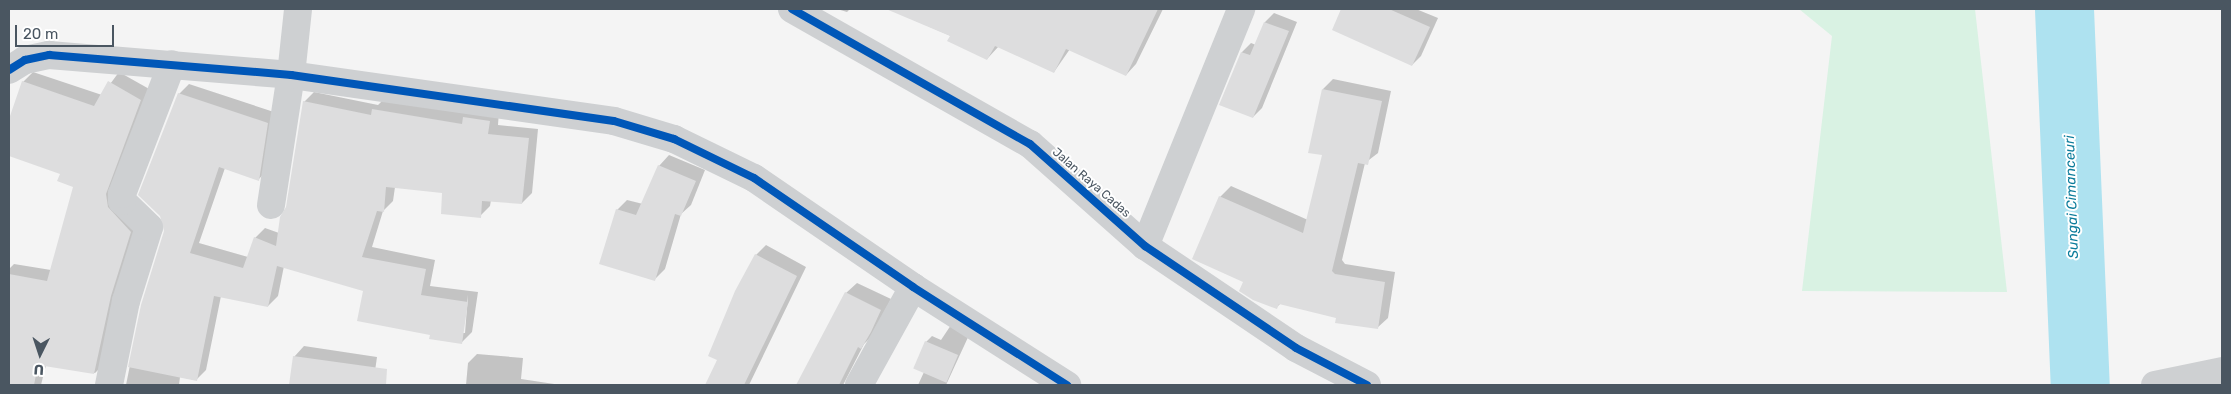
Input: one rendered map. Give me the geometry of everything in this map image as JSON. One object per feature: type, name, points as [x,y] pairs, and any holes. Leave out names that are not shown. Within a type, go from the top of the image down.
[{"type":"street","points":[[271,205],[291,76],[298,9]]},
{"type":"street","name":"Jalan Raya Cadas","points":[[792,9],[1030,144],[1145,246],[1296,348],[1367,385]]},
{"type":"street","points":[[1145,246],[1241,9]]},
{"type":"street","points":[[9,70],[25,60],[49,55],[172,64],[291,76],[614,122],[674,139],[754,178],[913,287],[1067,385]]},
{"type":"street","points":[[109,385],[126,301],[148,233],[146,222],[122,201],[122,194],[172,64]]},
{"type":"street","points":[[859,385],[913,287]]},
{"type":"street","points":[[2155,385],[2222,370]]},
{"type":"green space","points":[[1799,9],[1975,9],[2007,292],[1802,291],[1832,36]]},
{"type":"building","points":[[886,9],[1158,9],[1126,76],[1066,49],[1054,73],[995,46],[987,60],[947,41],[950,36]]},
{"type":"building","points":[[1341,9],[1389,9],[1430,27],[1412,66],[1332,30]]},
{"type":"building","points":[[1264,22],[1289,31],[1253,118],[1219,105],[1241,52],[1250,55]]},
{"type":"building","points":[[22,81],[94,106],[108,81],[141,100],[106,194],[108,207],[131,232],[111,296],[94,374],[38,365],[34,385],[9,385],[9,274],[47,281],[73,187],[57,181],[60,174],[9,156],[9,119]]},
{"type":"building","points":[[1322,89],[1382,101],[1368,165],[1358,163],[1332,271],[1335,274],[1385,282],[1378,329],[1335,323],[1336,318],[1279,304],[1277,309],[1253,300],[1239,291],[1243,282],[1192,259],[1219,196],[1303,233],[1322,155],[1308,153]]},
{"type":"building","points":[[178,93],[268,123],[259,181],[219,167],[190,253],[243,268],[254,237],[276,246],[280,217],[286,207],[303,101],[371,115],[372,109],[462,124],[463,117],[490,121],[488,134],[529,138],[522,204],[482,201],[481,218],[441,214],[442,193],[386,187],[384,212],[377,211],[362,257],[426,269],[421,295],[468,302],[462,344],[429,339],[430,335],[357,321],[363,291],[277,266],[268,307],[214,296],[197,381],[128,367],[141,305],[164,231],[160,216],[138,195]]},
{"type":"building","points":[[658,165],[696,181],[681,216],[675,214],[655,281],[599,264],[616,209],[636,215]]},
{"type":"building","points":[[755,254],[797,276],[744,385],[705,385],[717,360],[708,356],[735,291]]},
{"type":"building","points":[[845,292],[881,310],[871,332],[861,349],[858,347],[839,385],[796,385]]},
{"type":"building","points":[[925,341],[958,355],[946,383],[913,369]]},
{"type":"building","points":[[293,356],[387,369],[386,385],[289,385]]},
{"type":"waterway","name":"Sungai Cimanceuri","points":[[2064,9],[2080,385]]},
{"type":"cycle path","points":[[792,9],[1030,144],[1145,246],[1296,348],[1367,385]]},
{"type":"cycle path","points":[[9,70],[25,60],[49,55],[291,75],[614,121],[674,139],[754,178],[913,287],[1067,385]]}]
